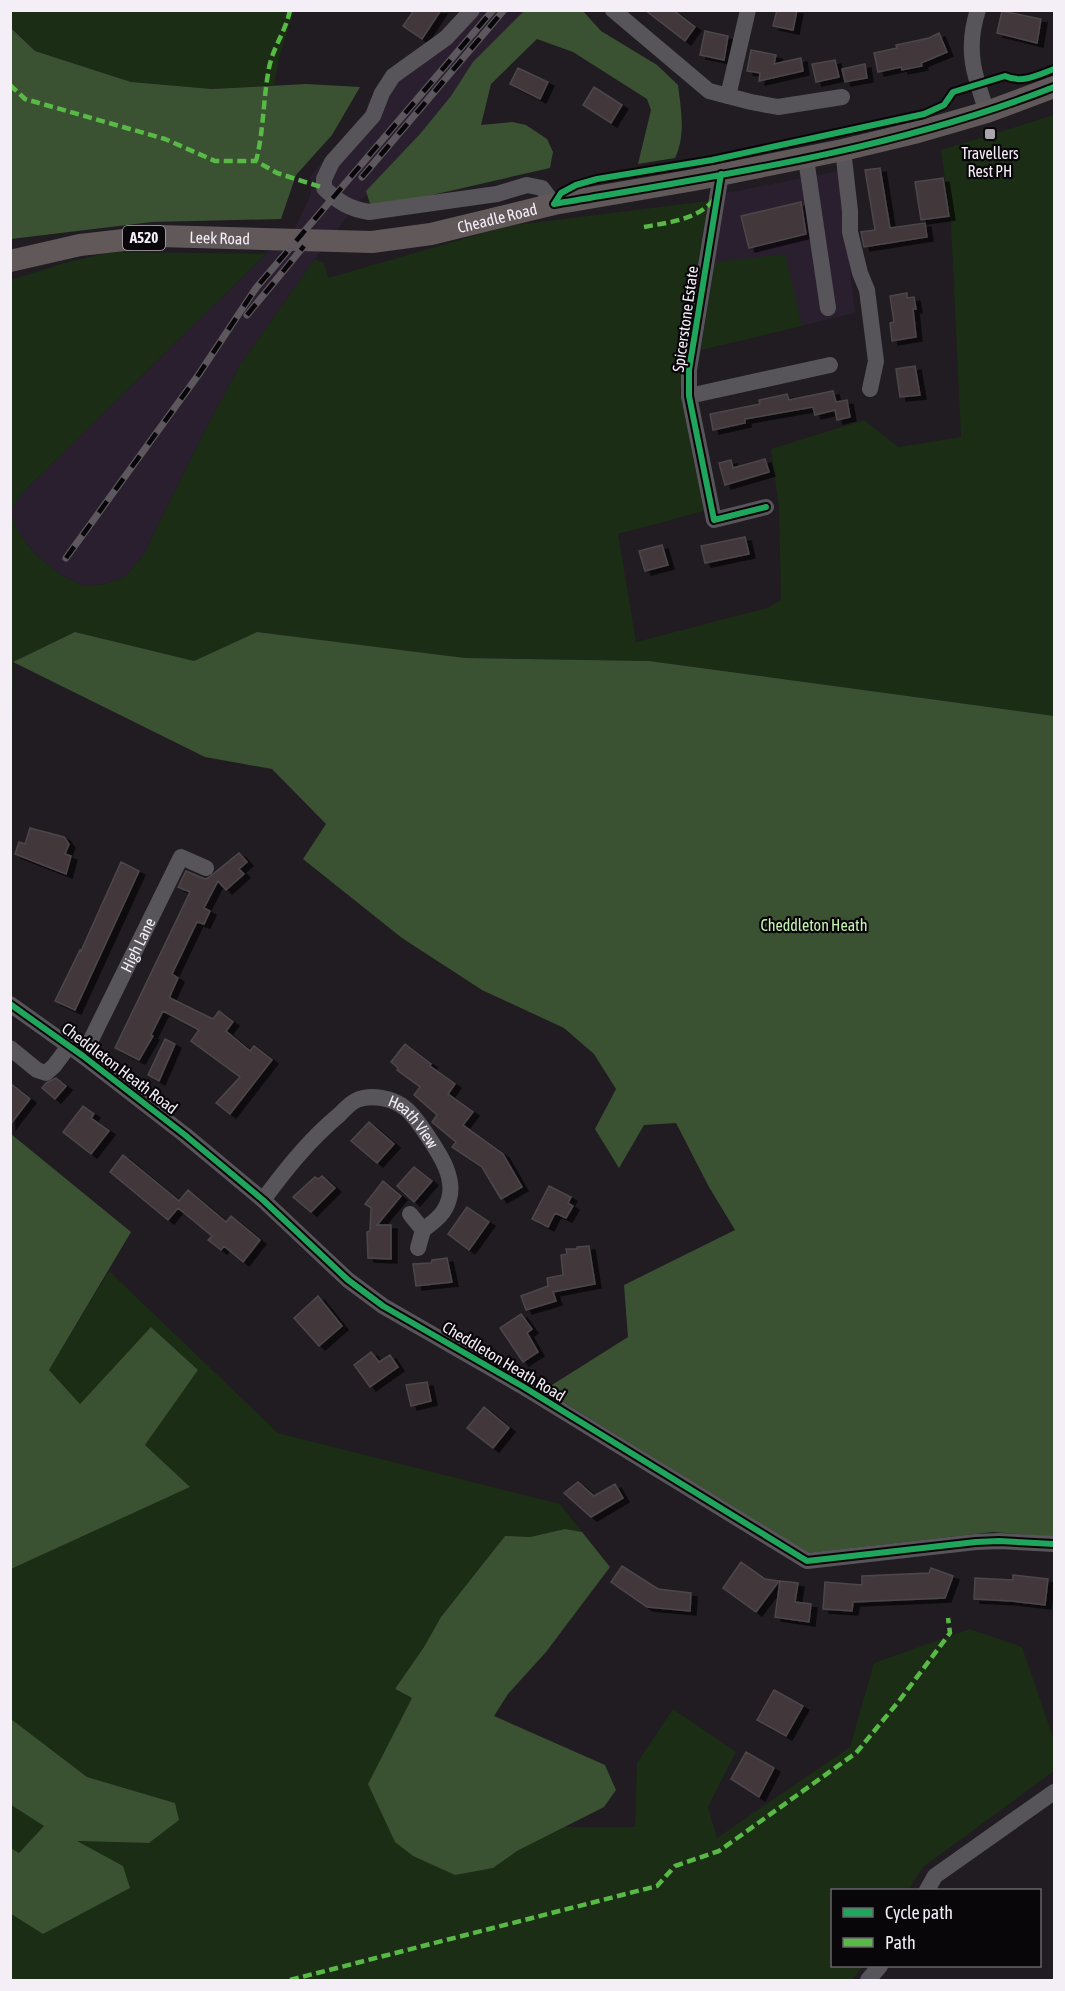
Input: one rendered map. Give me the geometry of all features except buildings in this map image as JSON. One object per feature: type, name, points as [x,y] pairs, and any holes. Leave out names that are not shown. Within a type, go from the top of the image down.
[{"type":"highway","name":"Cheadle Road","points":[[431,234],[554,204],[806,159],[918,132],[987,112],[1054,87]]},
{"type":"highway","name":"Leek Road","points":[[10,261],[80,245],[159,236],[372,242],[431,234]]},
{"type":"street","points":[[472,10],[446,38],[393,76],[382,93],[373,116],[332,162],[324,179],[324,188],[340,203],[354,210],[369,212],[497,194],[527,185],[542,188],[554,204]]},
{"type":"street","points":[[613,10],[709,91],[778,107],[842,98]]},
{"type":"street","points":[[728,96],[748,10]]},
{"type":"street","points":[[978,10],[973,25],[972,65],[987,112]]},
{"type":"street","points":[[843,150],[850,232],[860,273],[867,290],[876,361],[870,389]]},
{"type":"street","points":[[806,159],[828,308]]},
{"type":"street","name":"Spicerstone Estate","points":[[721,174],[689,370],[689,396],[714,520],[766,507]]},
{"type":"street","points":[[689,396],[830,365]]},
{"type":"street","name":"High Lane","points":[[83,1056],[181,857],[206,868]]},
{"type":"street","name":"Cheddleton Heath Road","points":[[10,1004],[83,1056],[185,1135],[263,1200],[348,1280],[383,1306],[522,1386],[807,1561],[976,1542],[1054,1544]]},
{"type":"street","points":[[10,1048],[37,1070],[46,1073],[69,1046]]},
{"type":"street","name":"Heath View","points":[[263,1200],[294,1158],[356,1100],[381,1098],[404,1107],[414,1116],[446,1166],[451,1184],[449,1198],[442,1215],[423,1230]]},
{"type":"street","points":[[410,1214],[423,1230],[418,1248]]},
{"type":"street","points":[[928,1889],[935,1876],[1054,1792]]},
{"type":"street","points":[[868,1980],[878,1967]]},
{"type":"shaded area","points":[[462,11],[547,11],[418,156],[359,201],[315,259],[240,365],[144,554],[125,577],[104,584],[84,586],[61,575],[35,554],[19,533],[10,511],[22,493],[266,254],[294,230],[311,194],[311,175],[365,112],[368,102],[393,70]]},
{"type":"shaded area","points":[[839,171],[855,313],[701,350],[726,193]]},
{"type":"green space","points":[[10,11],[294,11],[280,54],[274,85],[212,89],[131,82],[35,51],[11,27]]},
{"type":"green space","points":[[524,11],[583,11],[601,31],[657,65],[678,85],[682,132],[675,158],[638,164],[651,110],[647,99],[573,52],[537,39],[491,84],[481,125],[512,122],[526,125],[547,139],[553,152],[550,168],[371,207],[366,191],[420,134],[451,96],[473,62]]},
{"type":"green space","points":[[10,27],[35,51],[131,82],[212,89],[306,84],[360,87],[332,135],[296,175],[281,219],[152,222],[11,239]]},
{"type":"green space","points":[[1054,115],[1054,716],[649,661],[465,658],[257,632],[194,661],[75,632],[13,662],[11,803],[11,512],[19,533],[35,554],[61,575],[84,586],[104,584],[125,577],[144,554],[240,365],[315,259],[324,263],[328,278],[508,226],[708,201],[690,311],[680,392],[704,511],[618,534],[636,642],[767,608],[781,600],[779,508],[771,449],[864,420],[898,447],[961,437],[951,224],[941,150]]},
{"type":"green space","points":[[111,252],[266,254],[22,493],[11,511],[11,280],[64,263]]},
{"type":"green space","points":[[785,254],[802,326],[701,350],[715,262]]},
{"type":"green space","name":"Cheddleton Heath","points":[[75,632],[194,661],[257,632],[465,658],[649,661],[1054,716],[1054,1537],[993,1532],[808,1553],[544,1390],[628,1337],[624,1285],[735,1230],[709,1187],[676,1123],[644,1125],[619,1168],[595,1129],[616,1089],[594,1054],[564,1028],[482,990],[402,938],[303,859],[326,824],[272,769],[205,757],[13,662]]},
{"type":"green space","points":[[11,1134],[131,1232],[49,1370],[80,1404],[151,1327],[198,1370],[145,1445],[190,1487],[11,1569]]},
{"type":"green space","points":[[109,1271],[278,1433],[560,1504],[582,1532],[565,1529],[530,1537],[505,1536],[441,1617],[395,1690],[412,1698],[493,1868],[517,1851],[564,1827],[635,1827],[637,1763],[673,1709],[736,1752],[708,1807],[717,1838],[850,1747],[874,1663],[970,1629],[1022,1647],[1054,1740],[1054,1771],[923,1867],[909,1889],[831,1889],[831,1967],[862,1967],[852,1980],[11,1980],[10,1914],[44,1934],[123,1866],[75,1841],[149,1843],[175,1803],[87,1777],[11,1719],[11,1569],[190,1487],[145,1445],[198,1370],[151,1327],[80,1404],[49,1370]]},
{"type":"green space","points":[[565,1529],[582,1532],[610,1567],[546,1652],[508,1694],[494,1716],[605,1765],[616,1790],[604,1807],[517,1851],[493,1868],[455,1875],[413,1856],[395,1842],[368,1784],[412,1698],[395,1689],[424,1647],[441,1617],[505,1536],[530,1537]]},
{"type":"green space","points":[[11,1719],[87,1777],[175,1803],[179,1820],[149,1843],[77,1841],[123,1866],[130,1888],[43,1934],[11,1914],[11,1848],[19,1853],[44,1826],[11,1805]]},
{"type":"green space","points":[[10,1805],[45,1826],[19,1854],[11,1848]]},
{"type":"railway","points":[[66,558],[199,374],[256,288],[493,10]]},
{"type":"railway","points":[[362,177],[504,10]]},
{"type":"railway","points":[[247,315],[304,246]]},
{"type":"marked path","points":[[290,10],[269,68],[256,161],[277,173],[324,188]]},
{"type":"marked path","points":[[10,85],[25,99],[165,139],[215,161],[256,161]]},
{"type":"marked path","points":[[644,227],[693,215],[709,205],[716,197]]},
{"type":"marked path","points":[[290,1980],[657,1886],[675,1866],[719,1851],[856,1753],[950,1633],[948,1618]]},
{"type":"cycle path","points":[[554,204],[561,193],[576,185],[597,179],[712,160],[924,114],[944,105],[953,92],[1005,76],[1024,79],[1054,69]]},
{"type":"cycle path","points":[[554,204],[744,171],[870,144],[994,109],[1054,87]]},
{"type":"cycle path","points":[[721,174],[689,370],[689,396],[714,520],[766,507]]},
{"type":"cycle path","points":[[10,1004],[83,1056],[185,1135],[263,1200],[348,1280],[383,1306],[522,1386],[807,1561],[976,1542],[1054,1544]]},
{"type":"place","name":"Travellers Rest PH","points":[[990,134]]}]
